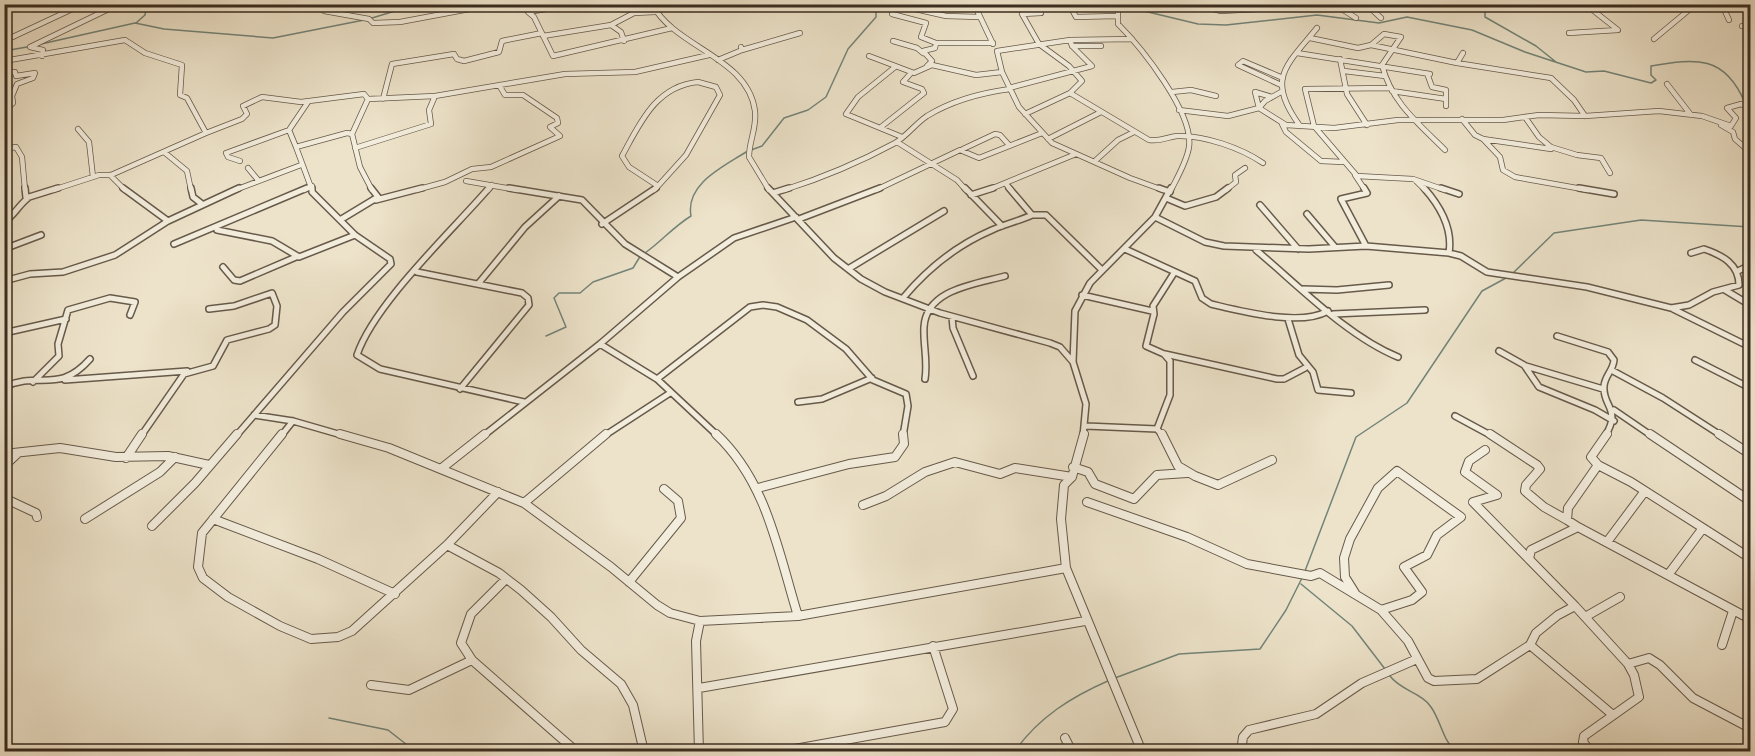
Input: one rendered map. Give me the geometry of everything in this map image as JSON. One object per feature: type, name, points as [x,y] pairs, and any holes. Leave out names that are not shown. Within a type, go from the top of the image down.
[{"type":"street","points":[[4,10],[22,4]]},
{"type":"street","points":[[4,41],[83,4]]},
{"type":"street","points":[[42,56],[44,50],[30,47],[119,4]]},
{"type":"street","points":[[315,4],[324,11],[369,19],[373,22],[400,22],[496,4]]},
{"type":"street","points":[[576,4],[528,12],[534,17],[553,56],[672,28]]},
{"type":"street","points":[[383,99],[392,64],[454,54],[457,59],[464,61],[499,52],[502,42],[611,25],[634,13],[664,4]]},
{"type":"street","points":[[974,4],[997,51],[1002,72],[1019,107],[1048,139],[1168,195],[1185,206],[1216,197],[1236,182],[1235,175],[1245,168]]},
{"type":"street","points":[[1025,114],[1070,93],[1082,81],[1074,70],[1039,44],[1022,14],[1041,13],[1038,6],[1042,4]]},
{"type":"street","points":[[1069,4],[1076,17],[1117,16]]},
{"type":"street","points":[[1118,4],[1117,16],[1120,29],[1132,39],[1172,92],[1188,137],[1187,154],[1155,217],[1102,270],[1082,295],[1075,311],[1073,362],[1086,404],[1086,426],[1072,477],[1064,485],[1061,498],[1066,568],[1142,752]]},
{"type":"street","points":[[1194,4],[1221,10],[1276,8]]},
{"type":"street","points":[[1334,4],[1356,18]]},
{"type":"street","points":[[1366,4],[1381,18]]},
{"type":"street","points":[[1569,33],[1618,30],[1586,4]]},
{"type":"street","points":[[1682,4],[1690,9]]},
{"type":"street","points":[[1654,39],[1690,9],[1706,6],[1724,9],[1731,4]]},
{"type":"street","points":[[653,8],[672,28],[688,37],[742,81],[752,99],[755,131],[749,157],[773,193],[848,269],[873,285],[952,317],[1060,347],[1073,362]]},
{"type":"street","points":[[910,8],[946,16],[979,17]]},
{"type":"street","points":[[1724,9],[1729,20]]},
{"type":"street","points":[[892,14],[926,23],[921,38],[936,44],[993,44]]},
{"type":"street","points":[[611,25],[621,32],[624,41]]},
{"type":"street","points":[[1742,26],[1750,27]]},
{"type":"street","points":[[1179,110],[1221,117],[1245,115],[1259,108],[1278,95],[1283,78],[1297,52],[1317,28]]},
{"type":"street","points":[[718,60],[741,49],[800,33]]},
{"type":"street","points":[[1371,45],[1375,38],[1386,33],[1401,37],[1382,64],[1385,76],[1401,105],[1445,150]]},
{"type":"street","points":[[1310,38],[1358,48],[1371,45],[1457,63],[1551,78],[1574,100],[1585,116]]},
{"type":"street","points":[[997,51],[1070,40],[1132,39]]},
{"type":"street","points":[[4,61],[125,40],[145,53],[182,65],[180,95],[187,98],[206,133]]},
{"type":"street","points":[[773,193],[818,179],[897,142],[926,117],[958,101],[979,93],[1039,82],[1092,66],[1072,46],[1070,40]]},
{"type":"street","points":[[880,127],[901,113],[909,102],[924,93],[922,89],[903,82],[911,73],[927,66],[932,61],[917,48],[893,41]]},
{"type":"street","points":[[923,53],[935,48],[936,44]]},
{"type":"street","points":[[1072,46],[1101,46]]},
{"type":"street","points":[[1297,52],[1382,64],[1430,74],[1428,76],[1432,87],[1446,90],[1448,101],[1445,103],[1446,106]]},
{"type":"street","points":[[1457,63],[1463,53]]},
{"type":"street","points":[[368,99],[435,96],[565,74],[635,72],[709,55]]},
{"type":"street","points":[[869,56],[911,73]]},
{"type":"street","points":[[1340,59],[1346,89],[1367,125]]},
{"type":"street","points":[[1281,84],[1238,65],[1243,61],[1283,78]]},
{"type":"street","points":[[927,66],[976,75],[1002,72]]},
{"type":"street","points":[[895,67],[858,97],[846,114],[902,137]]},
{"type":"street","points":[[1344,71],[1385,76]]},
{"type":"street","points":[[4,72],[15,72],[16,76],[35,73],[33,78],[17,84],[12,96],[13,103],[4,111]]},
{"type":"street","points":[[602,224],[632,208],[660,187],[676,169],[710,116],[720,94],[716,87],[690,82],[665,89],[622,156],[629,167],[660,187]]},
{"type":"street","points":[[1667,84],[1692,115]]},
{"type":"street","points":[[340,220],[376,200],[445,182],[472,169],[491,167],[560,136],[550,126],[558,123],[557,118],[523,95],[505,95],[499,85]]},
{"type":"street","points":[[1366,246],[1341,199],[1367,193],[1314,126],[1305,88],[1392,90],[1446,99]]},
{"type":"street","points":[[1172,92],[1191,90],[1216,96]]},
{"type":"street","points":[[1300,126],[1278,95],[1256,92],[1259,108],[1282,123],[1300,126],[1334,128],[1416,120],[1503,120],[1552,115],[1585,116],[1659,111],[1692,115],[1731,126],[1736,118],[1728,110],[1729,106],[1741,104],[1750,109]]},
{"type":"street","points":[[1070,93],[1134,132],[1157,142],[1175,136],[1205,139],[1263,163]]},
{"type":"street","points":[[4,222],[11,218],[15,208],[28,198],[93,177],[110,175],[242,119],[246,114],[243,106],[262,97],[284,102],[308,102],[364,94],[368,99]]},
{"type":"street","points":[[355,148],[431,124],[429,110],[435,96]]},
{"type":"street","points":[[368,99],[352,134],[363,177],[378,197],[376,200]]},
{"type":"street","points":[[240,161],[228,157],[226,153],[289,130],[308,102]]},
{"type":"street","points":[[1048,139],[1101,112]]},
{"type":"street","points":[[1361,116],[1379,123]]},
{"type":"street","points":[[1525,117],[1540,139],[1572,156],[1601,158],[1610,172]]},
{"type":"street","points":[[1462,119],[1475,135],[1500,157],[1507,174],[1522,179],[1614,194]]},
{"type":"street","points":[[1715,121],[1733,132],[1735,139],[1750,152]]},
{"type":"street","points":[[1282,123],[1286,132],[1321,161],[1343,162]]},
{"type":"street","points":[[78,129],[89,142],[93,177]]},
{"type":"street","points":[[152,526],[195,483],[343,312],[391,264],[390,259],[355,235],[312,192],[312,186],[301,165],[289,130]]},
{"type":"street","points":[[1095,161],[1118,140],[1134,132]]},
{"type":"street","points":[[296,147],[335,135],[352,134]]},
{"type":"street","points":[[442,468],[600,344],[678,277],[734,238],[885,186],[995,134],[1000,135],[1009,145]]},
{"type":"street","points":[[963,149],[979,158],[1042,134]]},
{"type":"street","points":[[1483,140],[1560,149]]},
{"type":"street","points":[[897,142],[957,180],[1002,226]]},
{"type":"street","points":[[5,149],[19,149],[23,165],[22,176],[26,182],[24,196],[28,198]]},
{"type":"street","points":[[164,152],[187,171],[193,197],[202,204]]},
{"type":"street","points":[[971,195],[1006,184],[1077,154]]},
{"type":"street","points":[[4,281],[30,274],[63,272],[107,258],[168,221],[202,204],[258,180],[301,165]]},
{"type":"street","points":[[248,168],[258,180]]},
{"type":"street","points":[[110,175],[128,189],[137,201],[168,221]]},
{"type":"street","points":[[1355,175],[1413,179],[1459,194]]},
{"type":"street","points":[[1413,179],[1432,197],[1452,237],[1449,253]]},
{"type":"street","points":[[466,180],[558,196],[588,204],[602,224],[633,251],[678,277]]},
{"type":"street","points":[[1006,184],[1032,215]]},
{"type":"street","points":[[492,185],[362,337],[356,347],[357,355],[380,369],[524,402]]},
{"type":"street","points":[[174,243],[216,230],[312,186]]},
{"type":"street","points":[[478,284],[525,227],[558,196]]},
{"type":"street","points":[[1260,205],[1298,249]]},
{"type":"street","points":[[848,269],[944,211]]},
{"type":"street","points":[[903,298],[925,274],[954,250],[1002,226],[1032,215],[1046,214],[1102,270]]},
{"type":"street","points":[[1307,214],[1335,247]]},
{"type":"street","points":[[1155,217],[1212,244],[1255,249],[1366,246],[1449,253],[1461,256],[1487,272],[1587,287],[1671,308],[1750,347]]},
{"type":"street","points":[[216,230],[272,241],[296,257]]},
{"type":"street","points":[[4,249],[41,235]]},
{"type":"street","points":[[222,267],[234,280],[240,281],[355,235]]},
{"type":"street","points":[[1125,249],[1198,283],[1202,298],[1211,304],[1288,319],[1321,316],[1330,312],[1379,309],[1425,310]]},
{"type":"street","points":[[1255,249],[1370,344],[1398,357]]},
{"type":"street","points":[[1671,308],[1689,305],[1713,292],[1739,285],[1738,271],[1714,252],[1704,249],[1691,253]]},
{"type":"street","points":[[1738,271],[1750,265]]},
{"type":"street","points":[[417,272],[522,293],[528,298],[529,304],[460,389]]},
{"type":"street","points":[[1174,273],[1158,296],[1152,311],[1154,318],[1146,346],[1164,354],[1276,380],[1284,379],[1305,368]]},
{"type":"street","points":[[925,379],[927,368],[924,325],[929,307],[946,294],[1005,276]]},
{"type":"street","points":[[1302,289],[1337,290],[1389,285]]},
{"type":"street","points":[[1725,290],[1750,304]]},
{"type":"street","points":[[4,387],[15,381],[33,382],[189,371],[213,366],[221,346],[229,339],[261,333],[275,325],[277,306],[272,293],[234,306],[209,309]]},
{"type":"street","points":[[1082,295],[1152,311]]},
{"type":"street","points":[[33,382],[59,356],[58,344],[66,312],[71,308],[110,298],[135,302],[134,310],[130,315]]},
{"type":"street","points":[[657,379],[750,307],[764,305],[806,319],[821,328],[857,359],[872,378],[881,384],[902,390],[907,396],[909,404],[903,426],[904,444],[901,453],[895,457],[838,466],[759,488]]},
{"type":"street","points":[[952,317],[953,328],[973,376]]},
{"type":"street","points":[[4,318],[6,332],[66,319]]},
{"type":"street","points":[[1288,319],[1305,368],[1312,372],[1321,392],[1351,393]]},
{"type":"street","points":[[1557,336],[1608,352],[1613,356],[1613,371],[1605,379],[1603,389],[1614,410],[1614,421],[1593,451],[1592,457],[1598,465],[1645,491],[1750,558]]},
{"type":"street","points":[[1060,347],[1072,342]]},
{"type":"street","points":[[600,344],[657,379],[732,449],[759,488],[798,616]]},
{"type":"street","points":[[1499,351],[1524,365],[1603,389]]},
{"type":"street","points":[[1156,429],[1170,394],[1168,374],[1170,361],[1164,354]]},
{"type":"street","points":[[65,380],[81,371],[90,359]]},
{"type":"street","points":[[1695,360],[1750,388]]},
{"type":"street","points":[[1524,365],[1539,387],[1588,407],[1614,421]]},
{"type":"street","points":[[126,458],[159,412],[179,378],[189,371]]},
{"type":"street","points":[[1613,371],[1663,398],[1750,454]]},
{"type":"street","points":[[798,402],[822,399],[872,378]]},
{"type":"street","points":[[524,503],[609,430],[639,409],[670,393]]},
{"type":"street","points":[[1614,410],[1750,501]]},
{"type":"street","points":[[254,415],[292,421],[390,448],[524,503],[670,613],[700,621],[798,616],[1066,568]]},
{"type":"street","points":[[1455,416],[1482,429],[1537,465],[1540,469],[1526,485],[1525,491],[1567,520],[1750,619]]},
{"type":"street","points":[[292,421],[202,533],[198,548],[198,567],[203,578],[228,597],[311,639],[325,639],[352,631],[447,545],[498,492]]},
{"type":"street","points":[[1086,426],[1156,429],[1164,436],[1177,465],[1188,473],[1213,483],[1224,484],[1272,460]]},
{"type":"street","points":[[4,454],[60,448],[126,458],[175,457],[209,465]]},
{"type":"street","points":[[1485,450],[1468,461],[1465,472],[1497,495],[1473,502],[1586,617],[1628,664],[1637,684],[1639,697],[1584,736],[1584,742],[1591,752]]},
{"type":"street","points":[[4,466],[19,453]]},
{"type":"street","points":[[85,519],[160,472],[175,457]]},
{"type":"street","points":[[863,505],[886,496],[925,472],[955,462],[1000,474],[1015,468],[1072,477]]},
{"type":"street","points":[[1172,474],[1177,465]]},
{"type":"street","points":[[1567,520],[1568,508],[1598,465]]},
{"type":"street","points":[[1073,468],[1088,472],[1095,484],[1134,499],[1153,477],[1188,473]]},
{"type":"street","points":[[1355,593],[1345,577],[1344,558],[1350,539],[1378,488],[1397,471],[1461,517],[1437,535],[1427,555],[1404,567],[1422,592],[1412,600],[1381,610]]},
{"type":"street","points":[[629,582],[681,518],[678,501],[664,489]]},
{"type":"street","points":[[1607,543],[1645,491]]},
{"type":"street","points":[[4,498],[36,513],[37,517]]},
{"type":"street","points":[[1087,502],[1187,537],[1247,564],[1311,576],[1320,573],[1381,610],[1408,641],[1423,672],[1434,681],[1477,680],[1530,645],[1536,633],[1546,624],[1575,606]]},
{"type":"street","points":[[213,519],[318,559],[395,594]]},
{"type":"street","points":[[1530,559],[1530,550],[1578,527]]},
{"type":"street","points":[[1668,575],[1703,528]]},
{"type":"street","points":[[447,545],[499,573],[536,604],[581,650],[621,684],[633,705],[644,752]]},
{"type":"street","points":[[505,580],[472,610],[465,624],[461,643],[472,660],[577,752]]},
{"type":"street","points":[[1586,617],[1620,597]]},
{"type":"street","points":[[1722,645],[1733,611]]},
{"type":"street","points":[[699,752],[696,641],[700,621]]},
{"type":"street","points":[[699,688],[1086,621]]},
{"type":"street","points":[[1530,645],[1613,715]]},
{"type":"street","points":[[778,752],[945,722],[953,709],[933,646]]},
{"type":"street","points":[[1628,664],[1652,658],[1693,698],[1750,728]]},
{"type":"street","points":[[1241,752],[1243,737],[1249,730],[1316,714],[1362,682],[1417,659]]},
{"type":"street","points":[[371,685],[409,690],[472,660]]},
{"type":"street","points":[[1065,738],[1072,752]]},
{"type":"waterway","points":[[136,23],[145,15],[147,4]]},
{"type":"waterway","points":[[372,18],[418,4]]},
{"type":"waterway","points":[[751,150],[762,146],[784,118],[808,110],[826,97],[848,49],[876,17],[876,4]]},
{"type":"waterway","points":[[1485,4],[1485,17],[1536,46],[1556,62]]},
{"type":"waterway","points":[[1119,5],[1198,24],[1226,25],[1317,15],[1379,23],[1407,17],[1472,30],[1525,52],[1586,72],[1604,71],[1651,83],[1656,80],[1651,75],[1651,66],[1695,62],[1718,68],[1728,76],[1737,87],[1745,103],[1743,104]]},
{"type":"waterway","points":[[41,44],[135,23],[164,29],[273,38],[364,20]]},
{"type":"waterway","points":[[4,51],[27,47]]},
{"type":"waterway","points":[[1744,109],[1745,116],[1750,120]]},
{"type":"waterway","points":[[645,253],[691,216],[691,205],[700,186],[717,170],[746,152]]},
{"type":"waterway","points":[[1512,274],[1554,233],[1641,220],[1750,227]]},
{"type":"waterway","points":[[546,336],[566,327],[554,298],[559,293],[580,293],[593,282],[633,268],[641,255]]},
{"type":"waterway","points":[[1305,571],[1356,437],[1407,403],[1482,291],[1506,278]]},
{"type":"waterway","points":[[1115,678],[1179,654],[1260,649],[1286,610],[1302,578]]},
{"type":"waterway","points":[[1301,584],[1352,626],[1385,669]]},
{"type":"waterway","points":[[1390,676],[1399,685],[1427,702],[1448,742],[1456,752]]},
{"type":"waterway","points":[[1014,752],[1045,718],[1069,701],[1110,680]]},
{"type":"waterway","points":[[329,718],[388,730],[416,752]]}]
